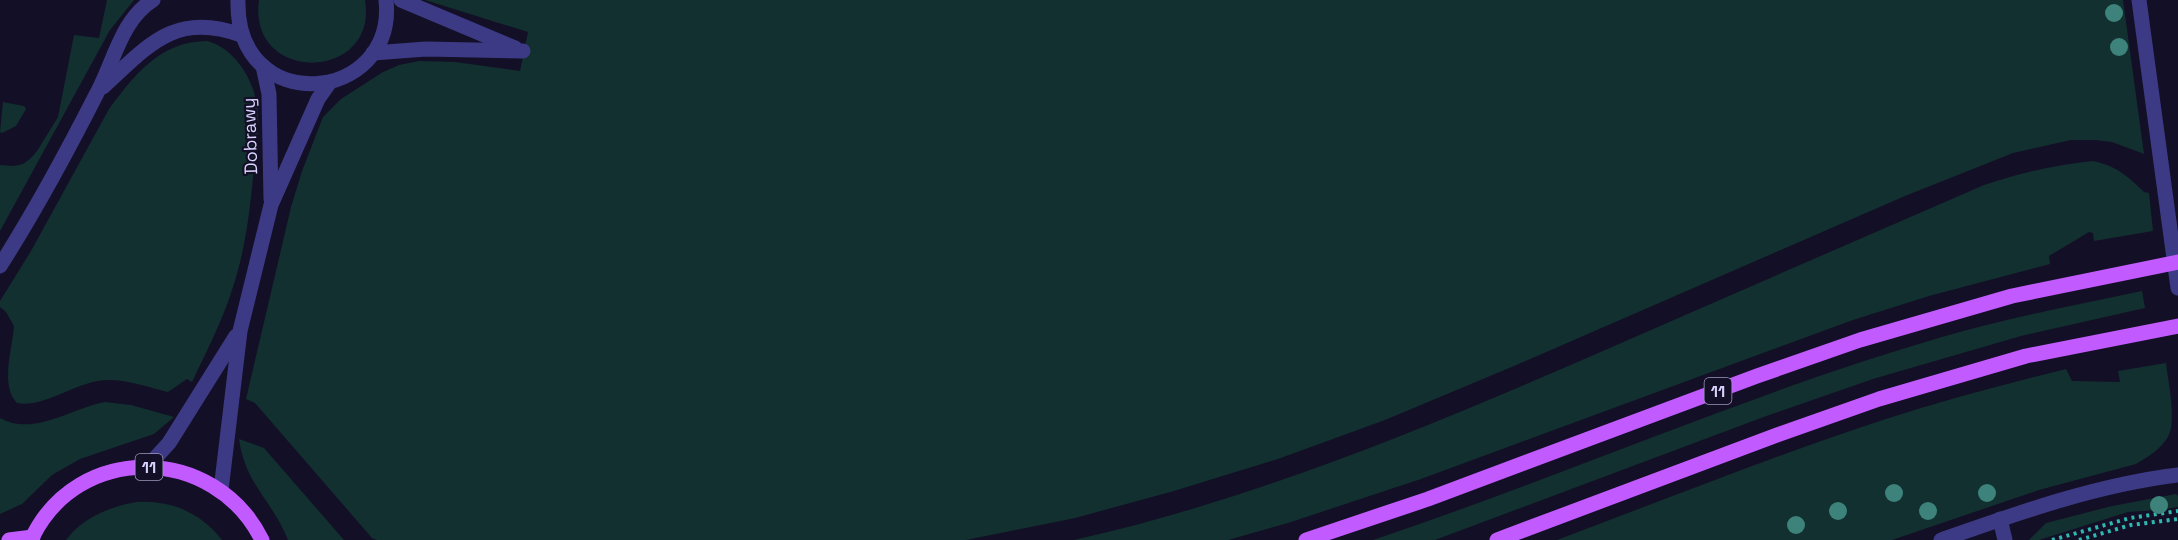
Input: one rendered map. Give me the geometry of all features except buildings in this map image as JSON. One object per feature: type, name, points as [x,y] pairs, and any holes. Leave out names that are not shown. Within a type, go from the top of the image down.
[{"type":"main road","name":"11","points":[[1306,540],[1428,499],[1860,340],[2012,296],[2139,268],[2178,262]]},
{"type":"main road","points":[[1497,540],[1879,399],[2026,356],[2178,326]]},
{"type":"main road","name":"11","points":[[9,540],[32,538],[56,504],[78,486],[106,474],[135,467],[147,467],[185,472],[221,490],[245,513],[262,540]]},
{"type":"street","points":[[0,266],[16,242],[99,91],[126,30],[146,5],[153,0]]},
{"type":"street","name":"Dobrawy","points":[[238,0],[238,18],[242,35],[250,52],[263,66],[287,81],[302,84],[330,82],[347,76],[361,66],[373,53],[385,29],[386,0]]},
{"type":"street","points":[[373,53],[426,49],[523,51],[401,0]]},
{"type":"street","points":[[2139,0],[2178,288]]},
{"type":"street","points":[[99,91],[141,52],[164,35],[184,28],[204,26],[222,28],[242,35]]},
{"type":"street","name":"Dobrawy","points":[[263,66],[269,94],[272,205]]},
{"type":"street","name":"Dobrawy","points":[[240,331],[272,205],[318,99],[330,82]]},
{"type":"street","points":[[147,467],[169,443],[240,331]]},
{"type":"street","points":[[221,490],[240,331]]},
{"type":"street","points":[[1941,540],[2000,519],[2090,492],[2178,475]]},
{"type":"street","points":[[2000,519],[2005,540]]},
{"type":"path","points":[[2052,540],[2130,518],[2178,512]]},
{"type":"path","points":[[2079,540],[2131,525],[2178,519]]},
{"type":"green space","points":[[107,0],[134,0],[110,30],[0,231],[0,165],[23,164],[37,151],[58,117],[74,35],[99,38]]},
{"type":"green space","points":[[259,0],[365,0],[364,27],[353,47],[334,58],[313,63],[291,59],[272,47],[261,28]]},
{"type":"green space","points":[[425,0],[2123,0],[2144,154],[2112,142],[2095,140],[2071,140],[2013,153],[1905,196],[1385,420],[1278,459],[1075,518],[966,540],[377,540],[372,538],[255,403],[246,399],[291,207],[323,117],[341,99],[383,72],[399,65],[419,61],[455,62],[520,71],[528,32]]},
{"type":"green space","points":[[207,41],[226,50],[247,75],[255,95],[258,124],[248,223],[237,273],[224,314],[192,382],[187,379],[168,392],[124,381],[98,381],[36,402],[17,403],[12,396],[8,377],[14,326],[6,312],[0,307],[0,301],[31,251],[109,109],[119,96],[139,72],[163,53],[191,42]]},
{"type":"green space","points":[[3,102],[24,106],[26,109],[16,126],[2,133],[0,132]]},
{"type":"green space","points":[[2092,161],[2114,168],[2127,176],[2144,192],[2149,193],[2153,231],[2094,241],[2093,233],[2089,232],[2049,256],[2050,264],[1929,296],[1853,320],[1421,479],[1288,523],[1228,540],[1074,540],[1141,524],[1207,504],[1339,459],[1533,381],[1984,185],[2038,170]]},
{"type":"green space","points":[[2142,291],[2145,308],[2021,336],[1873,379],[1769,415],[1435,540],[1373,540],[1870,359],[1992,324]]},
{"type":"green space","points":[[2166,363],[2172,411],[2171,430],[2162,445],[2145,459],[2136,464],[2039,490],[1892,540],[1557,540],[1803,447],[1931,405],[2066,369],[2072,381],[2120,382],[2118,371]]},
{"type":"green space","points":[[105,402],[131,405],[174,417],[154,434],[80,459],[52,475],[22,504],[0,514],[0,418],[13,423],[39,423]]},
{"type":"green space","points":[[239,439],[264,448],[344,540],[288,540],[247,468]]},
{"type":"green space","points":[[2176,494],[2178,507],[2128,512],[2039,540],[2029,540],[2046,523],[2112,506]]},
{"type":"green space","points":[[136,502],[161,503],[184,510],[204,522],[222,540],[66,540],[80,525],[97,515]]}]
